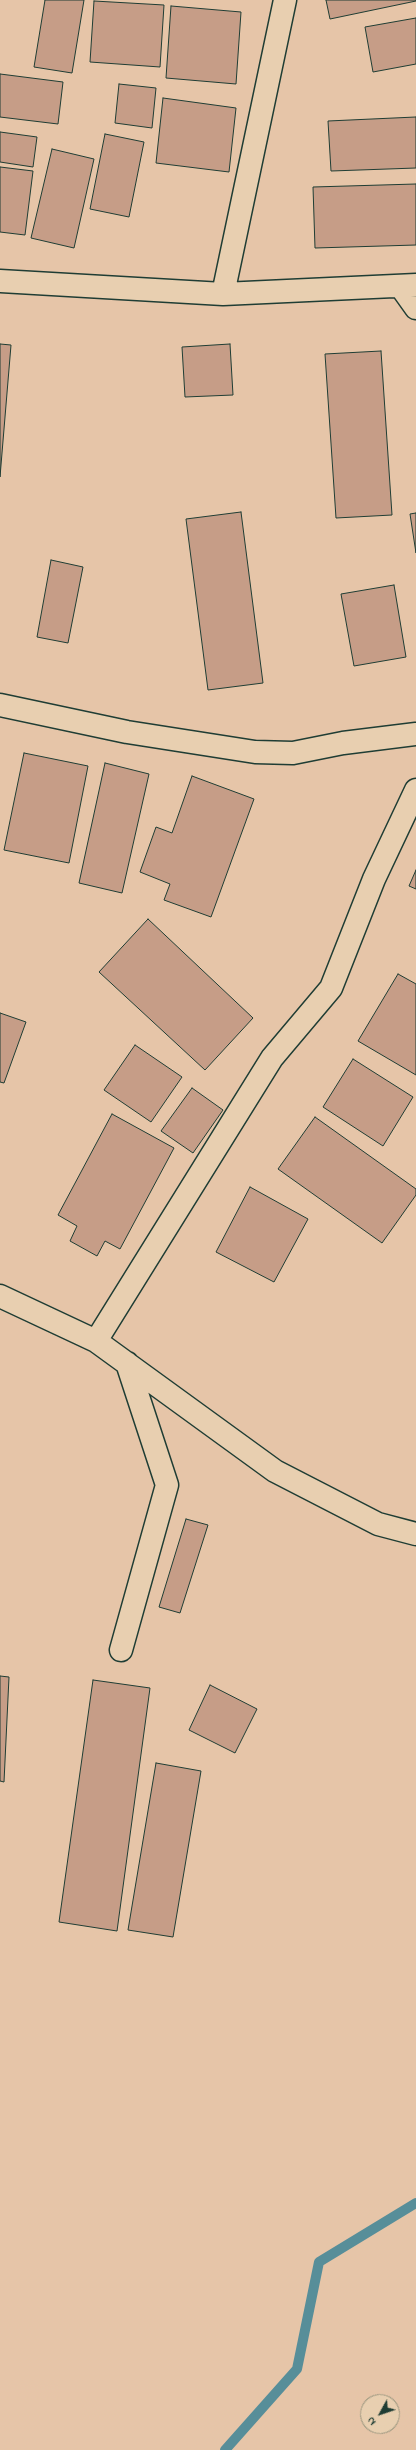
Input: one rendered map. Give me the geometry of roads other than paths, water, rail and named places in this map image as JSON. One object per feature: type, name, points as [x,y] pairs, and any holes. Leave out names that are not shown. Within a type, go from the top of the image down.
[{"type":"street","points":[[223,294],[285,0]]},
{"type":"street","points":[[0,281],[223,294],[408,286],[416,308]]},
{"type":"street","points":[[0,704],[127,732],[255,752],[293,753],[343,743],[416,734]]},
{"type":"street","points":[[96,1341],[272,1058],[331,988],[374,879],[416,790]]},
{"type":"street","points":[[0,1296],[96,1341],[275,1471],[378,1524],[416,1534]]},
{"type":"street","points":[[121,1650],[167,1485],[127,1363]]},
{"type":"waterway","points":[[225,2450],[297,2369],[319,2262],[416,2203]]}]
